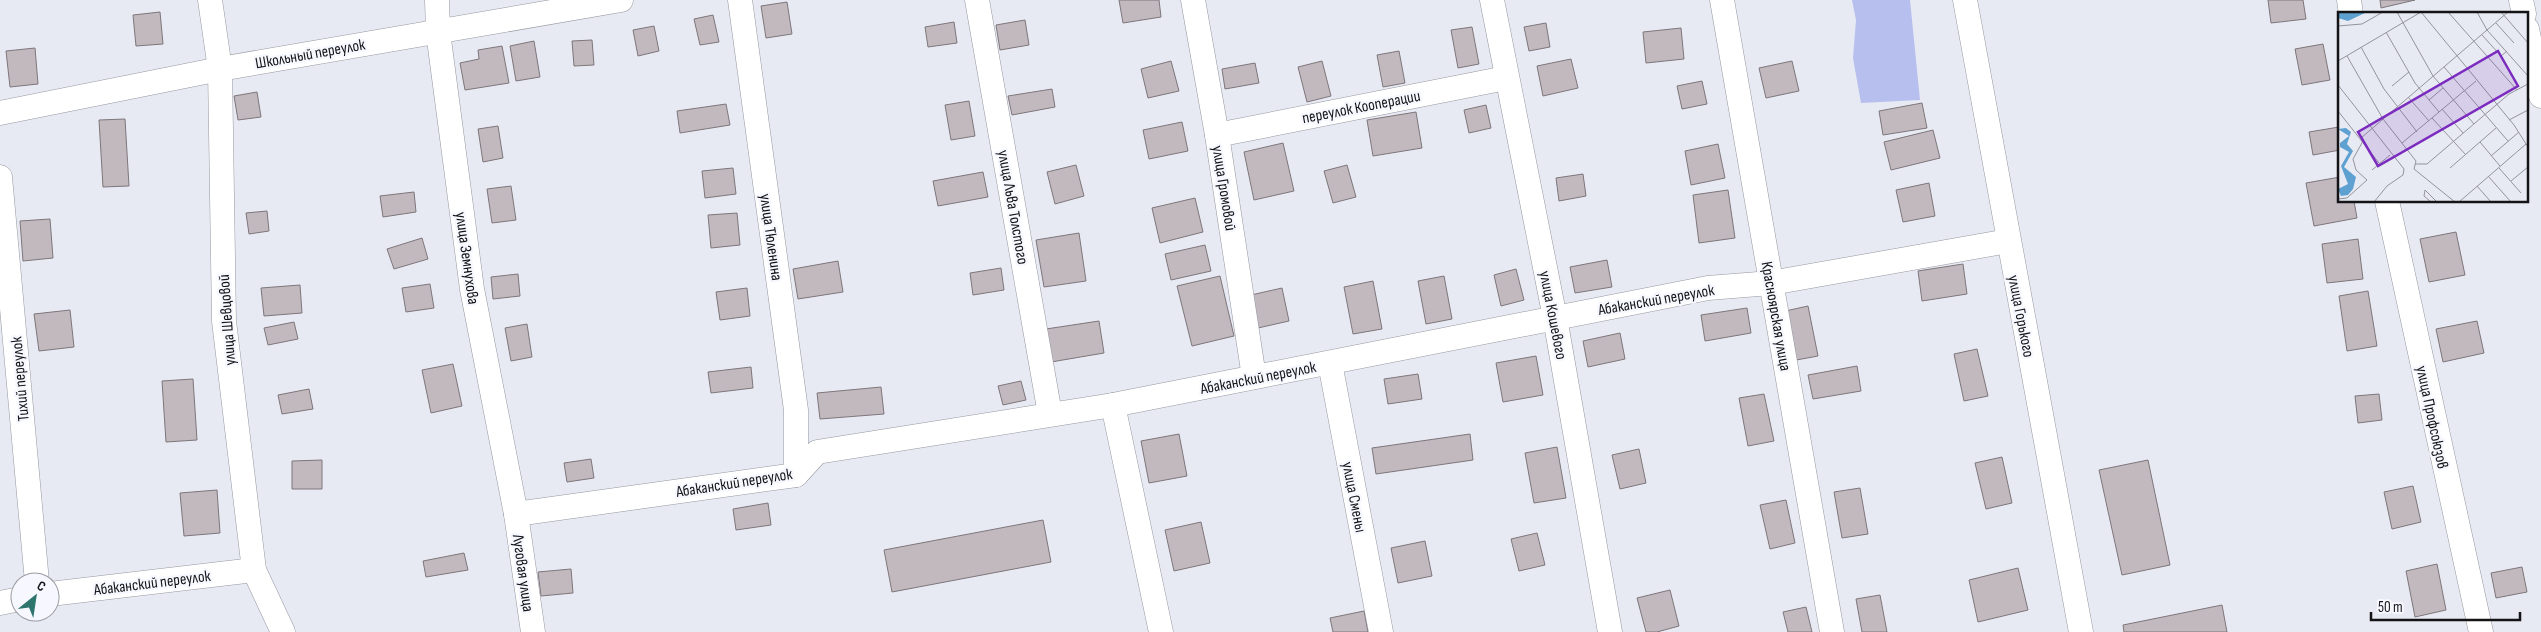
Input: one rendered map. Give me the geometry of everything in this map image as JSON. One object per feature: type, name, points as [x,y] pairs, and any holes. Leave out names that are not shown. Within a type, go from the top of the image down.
[{"type":"street","name":"улица Шевцовой","points":[[210,0],[220,69],[224,321],[254,570],[283,632]]},
{"type":"street","name":"улица Земнухова","points":[[437,0],[438,32],[472,289],[516,514]]},
{"type":"street","name":"Школьный переулок","points":[[0,113],[220,69],[621,0]]},
{"type":"street","name":"улица Тюленина","points":[[740,0],[796,410],[796,475]]},
{"type":"street","name":"улица Льва Толстого","points":[[977,0],[1050,414]]},
{"type":"street","name":"улица Громовой","points":[[1193,0],[1217,135],[1254,377]]},
{"type":"street","name":"улица Кошевого","points":[[1492,0],[1555,318],[1610,632]]},
{"type":"street","name":"Красноярская улица","points":[[1722,0],[1832,632]]},
{"type":"street","name":"улица Горького","points":[[1965,0],[2081,632]]},
{"type":"street","points":[[2528,35],[2541,96]]},
{"type":"street","name":"переулок Кооперации","points":[[1217,135],[1506,78]]},
{"type":"street","name":"Тихий переулок","points":[[0,177],[36,572]]},
{"type":"street","name":"улица Профсоюзов","points":[[2387,202],[2480,632]]},
{"type":"street","name":"Абаканский переулок","points":[[516,514],[796,475],[817,452],[1113,405],[1708,288],[1771,283],[2008,241]]},
{"type":"street","name":"улица Смены","points":[[1330,363],[1381,632]]},
{"type":"street","points":[[1113,405],[1161,632]]},
{"type":"street","name":"Луговая улица","points":[[516,514],[533,632]]},
{"type":"street","name":"Абаканский переулок","points":[[60,593],[254,570]]},
{"type":"shaded area","points":[[1852,0],[1910,0],[1920,100],[1861,103],[1853,58],[1856,20]]},
{"type":"building","points":[[1119,0],[1159,0],[1161,17],[1123,23]]},
{"type":"building","points":[[2268,0],[2303,0],[2306,19],[2271,23]]},
{"type":"building","points":[[2380,0],[2415,0],[2381,8]]},
{"type":"building","points":[[787,2],[792,34],[766,38],[761,6]]},
{"type":"building","points":[[160,12],[163,44],[136,46],[133,15]]},
{"type":"building","points":[[713,15],[719,42],[700,45],[694,19]]},
{"type":"building","points":[[1025,20],[1029,45],[1000,50],[996,25]]},
{"type":"building","points":[[954,22],[957,43],[928,47],[925,27]]},
{"type":"building","points":[[1546,23],[1550,47],[1529,51],[1524,27]]},
{"type":"building","points":[[654,26],[659,51],[638,56],[633,30]]},
{"type":"building","points":[[1472,27],[1479,64],[1458,68],[1451,30]]},
{"type":"building","points":[[1681,28],[1684,59],[1646,63],[1643,32]]},
{"type":"building","points":[[592,40],[594,65],[574,66],[572,41]]},
{"type":"building","points":[[534,41],[540,77],[516,81],[510,46]]},
{"type":"building","points":[[2323,44],[2330,80],[2302,85],[2295,49]]},
{"type":"building","points":[[502,46],[509,83],[465,90],[460,63],[479,59],[478,50]]},
{"type":"building","points":[[35,48],[38,84],[10,87],[6,51]]},
{"type":"building","points":[[1399,51],[1405,83],[1383,87],[1377,55]]},
{"type":"building","points":[[1571,59],[1578,88],[1543,96],[1537,66]]},
{"type":"building","points":[[1171,61],[1179,91],[1148,98],[1141,69]]},
{"type":"building","points":[[1322,61],[1331,96],[1307,102],[1298,67]]},
{"type":"building","points":[[1792,61],[1799,91],[1766,98],[1759,68]]},
{"type":"building","points":[[1255,63],[1259,83],[1225,89],[1222,69]]},
{"type":"building","points":[[1702,81],[1707,104],[1682,109],[1677,86]]},
{"type":"building","points":[[1052,89],[1055,107],[1012,115],[1008,96]]},
{"type":"building","points":[[257,92],[261,117],[238,120],[234,96]]},
{"type":"building","points":[[969,101],[975,136],[951,140],[945,105]]},
{"type":"building","points":[[1922,103],[1927,128],[1883,135],[1879,111]]},
{"type":"building","points":[[726,104],[730,125],[680,133],[677,111]]},
{"type":"building","points":[[1486,105],[1491,128],[1469,133],[1464,110]]},
{"type":"building","points":[[1416,112],[1422,148],[1373,156],[1367,120]]},
{"type":"building","points":[[125,119],[129,186],[103,187],[99,120]]},
{"type":"building","points":[[1182,122],[1188,151],[1149,159],[1143,130]]},
{"type":"building","points":[[498,126],[503,158],[483,162],[478,129]]},
{"type":"building","points":[[2338,127],[2338,150],[2313,155],[2309,132]]},
{"type":"building","points":[[1933,130],[1940,158],[1891,170],[1884,142]]},
{"type":"building","points":[[1283,143],[1294,191],[1254,200],[1244,152]]},
{"type":"building","points":[[1718,144],[1725,178],[1691,185],[1685,151]]},
{"type":"building","points":[[1076,165],[1084,196],[1055,204],[1047,172]]},
{"type":"building","points":[[1347,165],[1356,197],[1333,203],[1324,171]]},
{"type":"building","points":[[733,168],[736,194],[705,198],[702,171]]},
{"type":"building","points":[[983,172],[988,197],[938,206],[933,181]]},
{"type":"building","points":[[1583,174],[1586,196],[1559,201],[1556,178]]},
{"type":"building","points":[[2338,177],[2338,202],[2354,202],[2357,218],[2314,226],[2306,183]]},
{"type":"building","points":[[1929,183],[1935,216],[1903,222],[1896,190]]},
{"type":"building","points":[[511,186],[516,220],[492,223],[487,189]]},
{"type":"building","points":[[1728,190],[1735,238],[1699,243],[1693,195]]},
{"type":"building","points":[[414,192],[416,212],[383,217],[380,196]]},
{"type":"building","points":[[1195,198],[1203,232],[1160,243],[1152,208]]},
{"type":"building","points":[[267,211],[269,231],[249,234],[246,213]]},
{"type":"building","points":[[737,213],[740,245],[711,248],[708,215]]},
{"type":"building","points":[[50,219],[53,258],[23,261],[20,221]]},
{"type":"building","points":[[2456,232],[2465,275],[2429,282],[2420,239]]},
{"type":"building","points":[[1079,233],[1086,281],[1044,287],[1036,240]]},
{"type":"building","points":[[422,238],[428,259],[394,269],[387,249]]},
{"type":"building","points":[[2358,239],[2363,279],[2327,283],[2322,244]]},
{"type":"building","points":[[1205,245],[1211,271],[1171,280],[1165,254]]},
{"type":"building","points":[[1607,260],[1612,287],[1575,293],[1570,267]]},
{"type":"building","points":[[838,261],[843,292],[798,299],[793,269]]},
{"type":"building","points":[[1963,264],[1967,294],[1922,301],[1918,271]]},
{"type":"building","points":[[1001,268],[1004,290],[973,295],[970,273]]},
{"type":"building","points":[[1516,269],[1524,300],[1501,306],[1494,275]]},
{"type":"building","points":[[518,274],[520,296],[493,299],[491,277]]},
{"type":"building","points":[[1220,276],[1234,336],[1192,346],[1177,286]]},
{"type":"building","points":[[1444,276],[1452,319],[1426,324],[1418,281]]},
{"type":"building","points":[[1373,281],[1382,329],[1353,334],[1344,287]]},
{"type":"building","points":[[430,284],[434,308],[406,312],[402,288]]},
{"type":"building","points":[[300,285],[302,313],[264,316],[261,288]]},
{"type":"building","points":[[747,288],[750,316],[720,320],[716,292]]},
{"type":"building","points":[[1282,288],[1289,321],[1258,328],[1251,295]]},
{"type":"building","points":[[2368,291],[2377,346],[2347,351],[2339,296]]},
{"type":"building","points":[[1808,306],[1818,356],[1791,361],[1781,312]]},
{"type":"building","points":[[1747,308],[1751,333],[1705,341],[1701,315]]},
{"type":"building","points":[[70,310],[74,347],[39,351],[34,314]]},
{"type":"building","points":[[1099,321],[1104,353],[1051,362],[1046,329]]},
{"type":"building","points":[[2477,321],[2484,353],[2443,362],[2436,329]]},
{"type":"building","points":[[294,322],[298,339],[268,345],[264,328]]},
{"type":"building","points":[[527,324],[532,357],[511,361],[505,328]]},
{"type":"building","points":[[1620,333],[1625,359],[1588,367],[1583,341]]},
{"type":"building","points":[[1977,349],[1988,396],[1964,401],[1954,354]]},
{"type":"building","points":[[1536,356],[1543,395],[1503,402],[1496,363]]},
{"type":"building","points":[[453,364],[462,406],[431,413],[422,370]]},
{"type":"building","points":[[1857,366],[1861,391],[1813,399],[1808,375]]},
{"type":"building","points":[[751,367],[753,388],[711,393],[708,372]]},
{"type":"building","points":[[1418,374],[1422,399],[1388,404],[1384,379]]},
{"type":"building","points":[[193,379],[197,440],[166,442],[162,381]]},
{"type":"building","points":[[1021,381],[1026,400],[1003,405],[998,386]]},
{"type":"building","points":[[881,387],[884,414],[820,419],[817,393]]},
{"type":"building","points":[[309,389],[313,409],[282,414],[278,395]]},
{"type":"building","points":[[1764,394],[1774,441],[1748,446],[1739,398]]},
{"type":"building","points":[[2379,394],[2382,420],[2358,423],[2355,396]]},
{"type":"building","points":[[1179,434],[1187,476],[1149,483],[1141,441]]},
{"type":"building","points":[[1470,434],[1473,460],[1376,474],[1372,448]]},
{"type":"building","points":[[1557,447],[1566,498],[1534,503],[1525,453]]},
{"type":"building","points":[[1639,449],[1646,483],[1620,489],[1612,455]]},
{"type":"building","points":[[2002,457],[2012,503],[1986,509],[1975,463]]},
{"type":"building","points":[[591,459],[594,478],[567,482],[564,463]]},
{"type":"building","points":[[322,460],[322,489],[292,489],[292,461]]},
{"type":"building","points":[[2148,460],[2170,565],[2122,575],[2099,470]]},
{"type":"building","points":[[2413,486],[2421,522],[2392,529],[2384,492]]},
{"type":"building","points":[[1860,488],[1868,534],[1842,538],[1834,492]]},
{"type":"building","points":[[217,490],[220,533],[184,536],[180,493]]},
{"type":"building","points":[[1786,500],[1795,543],[1770,549],[1760,505]]},
{"type":"building","points":[[768,503],[771,525],[736,530],[733,509]]},
{"type":"building","points":[[1043,520],[1051,562],[892,592],[884,550]]},
{"type":"building","points":[[1201,522],[1210,563],[1174,571],[1165,530]]},
{"type":"building","points":[[1537,533],[1545,565],[1519,571],[1511,539]]},
{"type":"building","points":[[1425,541],[1432,576],[1398,583],[1391,548]]},
{"type":"building","points":[[464,553],[468,570],[426,577],[423,561]]},
{"type":"building","points":[[2437,564],[2446,610],[2415,617],[2406,571]]},
{"type":"building","points":[[2522,567],[2527,592],[2496,598],[2491,573]]},
{"type":"building","points":[[2018,568],[2028,610],[1978,622],[1969,580]]},
{"type":"building","points":[[571,569],[573,593],[541,596],[538,572]]},
{"type":"building","points":[[1670,590],[1679,626],[1657,632],[1646,632],[1637,598]]},
{"type":"building","points":[[1880,595],[1887,632],[1862,632],[1856,599]]},
{"type":"building","points":[[2222,605],[2227,632],[2124,632],[2123,625]]},
{"type":"building","points":[[1806,607],[1812,632],[1788,632],[1783,612]]},
{"type":"building","points":[[1364,611],[1368,632],[1333,632],[1330,618]]}]
